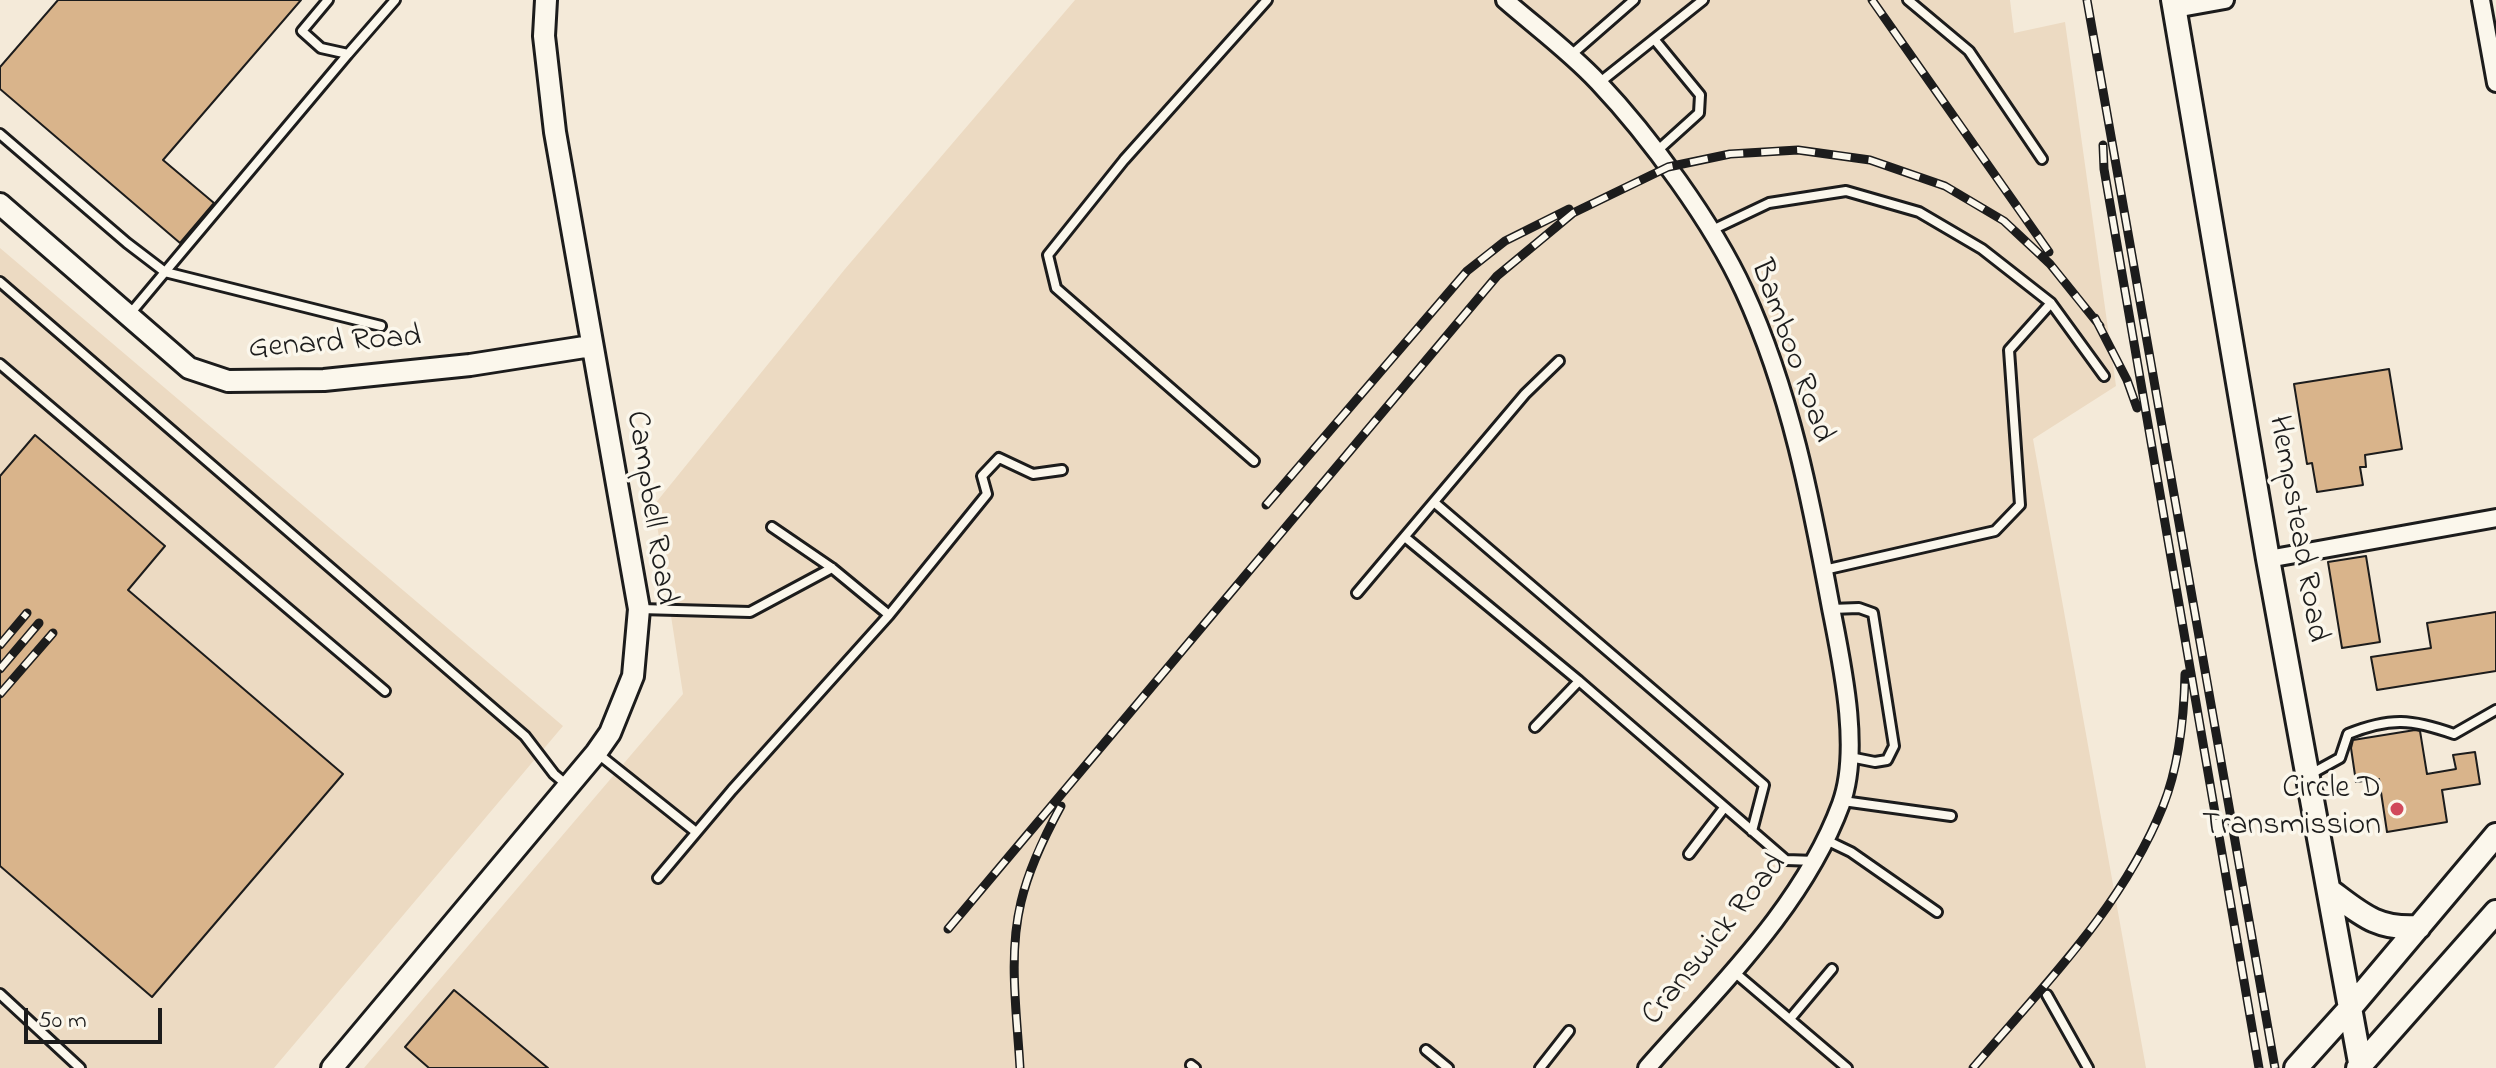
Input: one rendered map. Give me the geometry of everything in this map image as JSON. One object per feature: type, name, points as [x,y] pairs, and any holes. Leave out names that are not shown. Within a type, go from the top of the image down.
[{"type":"main road","name":"Hempstead Road","points":[[2174,5],[2268,559],[2360,1067]]},
{"type":"main road","points":[[2296,1068],[2496,835]]},
{"type":"main road","points":[[2329,890],[2371,921],[2395,929],[2419,927]]},
{"type":"main road","points":[[2360,1067],[2496,912]]},
{"type":"street","name":"Campbell Road","points":[[332,1068],[596,753],[610,733],[633,676],[639,609],[555,132],[544,36],[546,0]]},
{"type":"street","name":"Bamboo Road","points":[[1505,0],[1599,83],[1655,152],[1710,231],[1744,290],[1791,417],[1845,678],[1850,757],[1843,801]]},
{"type":"street","points":[[2174,5],[2225,0]]},
{"type":"street","points":[[2481,0],[2496,83]]},
{"type":"street","name":"Genard Road","points":[[0,204],[189,368],[228,381],[324,380],[470,365],[591,346]]},
{"type":"street","points":[[2268,559],[2496,518]]},
{"type":"street","name":"Cranswick Road","points":[[1647,1068],[1785,908],[1817,861],[1843,801]]},
{"type":"lane","points":[[328,0],[302,31],[321,48],[348,54]]},
{"type":"lane","points":[[128,315],[395,0]]},
{"type":"lane","points":[[1254,461],[1056,288],[1048,255],[1124,160],[1267,0]]},
{"type":"lane","points":[[1570,55],[1634,0]]},
{"type":"lane","points":[[1599,83],[1703,0]]},
{"type":"lane","points":[[1908,0],[1969,51],[2042,159]]},
{"type":"lane","points":[[1654,39],[1700,95],[1699,113],[1655,152]]},
{"type":"lane","points":[[0,134],[165,272],[381,326]]},
{"type":"lane","points":[[1710,231],[1769,203],[1846,191],[1919,212],[1982,249],[2051,303],[2104,376]]},
{"type":"lane","points":[[0,282],[525,736],[554,774],[568,786]]},
{"type":"lane","points":[[1824,570],[1995,531],[2020,505],[2009,350],[2051,303]]},
{"type":"lane","points":[[1357,593],[1525,394],[1559,361]]},
{"type":"lane","points":[[0,364],[385,691]]},
{"type":"lane","points":[[658,878],[889,615],[987,494],[982,476],[999,458],[1033,474],[1062,470]]},
{"type":"lane","points":[[1435,503],[1764,785],[1752,831]]},
{"type":"lane","points":[[772,527],[832,568],[889,615]]},
{"type":"lane","points":[[1406,538],[1579,681],[1786,860],[1817,861]]},
{"type":"lane","points":[[639,609],[750,612],[832,568]]},
{"type":"lane","points":[[1831,609],[1859,608],[1873,613],[1894,746],[1887,760],[1875,762],[1850,757]]},
{"type":"lane","points":[[1535,727],[1579,681]]},
{"type":"lane","points":[[2308,776],[2340,758],[2348,734],[2376,723],[2421,722],[2454,734],[2496,710]]},
{"type":"lane","points":[[596,753],[696,832]]},
{"type":"lane","points":[[1843,801],[1951,816]]},
{"type":"lane","points":[[1689,854],[1724,808]]},
{"type":"lane","points":[[1826,840],[1851,852],[1937,912]]},
{"type":"lane","points":[[1790,1019],[1832,969]]},
{"type":"lane","points":[[1733,970],[1847,1068]]},
{"type":"lane","points":[[0,994],[80,1068]]},
{"type":"lane","points":[[2047,995],[2088,1068]]},
{"type":"lane","points":[[1540,1068],[1569,1031]]},
{"type":"lane","points":[[1426,1050],[1448,1068]]},
{"type":"shaded area","points":[[1075,0],[2010,0],[2014,33],[2065,22],[2116,386],[2033,439],[2146,1068],[364,1068],[683,694],[654,505],[845,269]]},
{"type":"shaded area","points":[[0,248],[563,726],[274,1068],[0,1068]]},
{"type":"building","points":[[58,0],[301,0],[163,160],[214,203],[180,243],[0,89],[0,67]]},
{"type":"building","points":[[2389,369],[2402,449],[2365,455],[2366,467],[2360,467],[2363,485],[2317,492],[2312,463],[2307,464],[2294,384]]},
{"type":"building","points":[[35,435],[165,546],[128,590],[343,774],[152,997],[0,866],[0,476]]},
{"type":"building","points":[[2366,556],[2380,642],[2342,648],[2328,562]]},
{"type":"building","points":[[2496,612],[2496,671],[2377,690],[2371,657],[2431,648],[2427,623]]},
{"type":"building","points":[[2420,731],[2427,774],[2456,769],[2453,755],[2475,752],[2480,784],[2442,790],[2447,822],[2387,832],[2379,779],[2356,782],[2351,748],[2353,740]]},
{"type":"building","points":[[454,990],[548,1068],[429,1068],[405,1047]]},
{"type":"railway","points":[[1872,0],[2049,252]]},
{"type":"railway","points":[[2087,0],[2275,1068]]},
{"type":"railway","points":[[2103,145],[2104,169],[2259,1068]]},
{"type":"railway","points":[[948,929],[1497,276],[1573,213],[1668,167],[1730,154],[1798,150],[1870,160],[1945,186],[2004,221],[2050,264],[2100,326]]},
{"type":"railway","points":[[1266,505],[1467,271],[1505,241],[1569,209]]},
{"type":"railway","points":[[2095,318],[2127,380],[2137,408]]},
{"type":"railway","points":[[0,645],[27,613]]},
{"type":"railway","points":[[0,669],[39,623]]},
{"type":"railway","points":[[0,694],[53,633]]},
{"type":"railway","points":[[1973,1068],[2079,944],[2126,878],[2146,843],[2163,806],[2177,758],[2185,674]]},
{"type":"railway","points":[[1020,1068],[1014,985],[1017,922],[1033,865],[1061,806]]},
{"type":"place","name":"Circle D Transmission","points":[[2397,809]]}]
